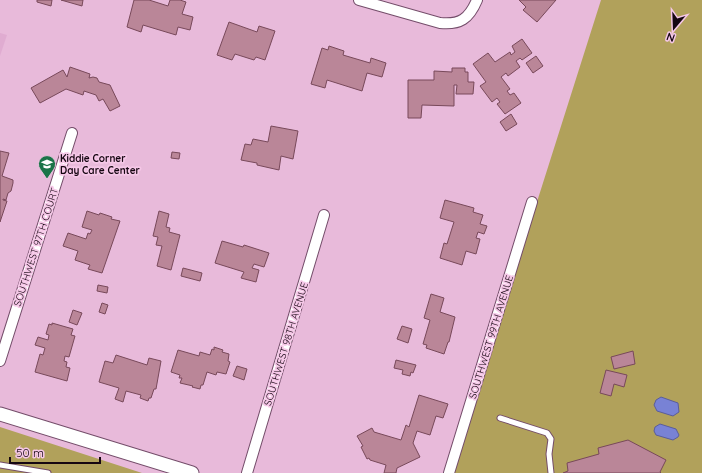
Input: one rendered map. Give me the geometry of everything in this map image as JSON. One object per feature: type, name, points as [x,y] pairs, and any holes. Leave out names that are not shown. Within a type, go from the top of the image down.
[{"type":"street","points":[[359,0],[440,23],[458,23],[466,18],[477,0]]},
{"type":"street","name":"SOUTHWEST 97TH COURT","points":[[0,361],[72,132]]},
{"type":"street","name":"SOUTHWEST 99TH AVENUE","points":[[449,473],[532,202]]},
{"type":"street","name":"SOUTHWEST 98TH AVENUE","points":[[247,473],[324,215]]},
{"type":"street","points":[[0,414],[192,473]]},
{"type":"lane","points":[[500,418],[547,433],[551,439],[549,454],[551,473]]},
{"type":"lane","points":[[0,465],[48,473]]},
{"type":"shaded area","points":[[601,0],[702,0],[702,473],[451,473]]},
{"type":"shaded area","points":[[0,33],[7,35],[0,56]]},
{"type":"shaded area","points":[[0,427],[142,473],[0,473]]},
{"type":"water","points":[[661,397],[678,403],[679,412],[673,416],[657,411],[654,405],[656,400]]},
{"type":"water","points":[[660,424],[676,429],[679,435],[678,437],[673,440],[656,435],[654,431],[655,427]]},
{"type":"building","points":[[37,0],[52,0],[51,6],[37,2]]},
{"type":"building","points":[[61,0],[83,0],[82,6]]},
{"type":"building","points":[[134,0],[149,0],[168,6],[170,0],[180,0],[186,2],[182,14],[193,17],[190,30],[178,27],[176,35],[143,25],[141,32],[127,27]]},
{"type":"building","points":[[519,0],[556,0],[537,22],[523,10],[526,7]]},
{"type":"building","points":[[229,22],[257,32],[259,26],[275,31],[265,60],[256,57],[254,60],[235,54],[232,60],[217,55]]},
{"type":"building","points":[[522,39],[532,53],[522,60],[520,58],[516,61],[520,67],[508,76],[506,73],[501,77],[510,89],[507,91],[510,95],[514,93],[521,103],[505,114],[497,104],[500,102],[497,98],[492,102],[480,86],[486,82],[473,64],[488,53],[495,62],[510,52],[511,55],[515,52],[512,46]]},
{"type":"building","points":[[329,46],[344,51],[343,55],[370,63],[371,58],[386,63],[382,77],[367,73],[362,91],[327,80],[325,88],[311,84],[322,48],[328,50]]},
{"type":"building","points":[[536,56],[543,66],[533,73],[526,63]]},
{"type":"building","points":[[70,67],[90,74],[89,78],[97,78],[99,82],[110,85],[120,106],[110,111],[103,99],[99,101],[96,95],[84,91],[83,95],[66,89],[40,103],[31,88],[63,70],[67,77]]},
{"type":"building","points":[[452,68],[465,68],[465,72],[468,72],[468,82],[474,82],[473,94],[456,94],[457,85],[454,85],[454,106],[422,105],[421,118],[408,118],[408,80],[434,80],[434,71],[452,72]]},
{"type":"building","points":[[511,114],[517,124],[506,131],[500,122]]},
{"type":"building","points":[[271,126],[298,131],[293,159],[281,156],[279,170],[241,160],[245,144],[251,145],[253,139],[268,142]]},
{"type":"building","points":[[0,151],[9,153],[2,176],[13,180],[13,183],[6,200],[3,199],[7,201],[0,222]]},
{"type":"building","points":[[172,152],[180,153],[179,159],[171,158]]},
{"type":"building","points":[[445,200],[474,208],[473,212],[483,215],[480,224],[487,226],[484,234],[478,232],[476,238],[480,239],[476,254],[466,251],[462,265],[440,258],[444,243],[447,244],[454,222],[440,218]]},
{"type":"building","points":[[87,211],[99,215],[100,213],[112,217],[111,219],[120,221],[102,273],[88,269],[90,265],[75,260],[78,251],[63,246],[68,233],[86,239],[88,233],[90,234],[92,230],[82,227]]},
{"type":"building","points":[[159,211],[169,214],[166,227],[170,228],[169,232],[180,235],[171,270],[157,266],[162,246],[156,245],[158,237],[153,236]]},
{"type":"building","points":[[222,241],[243,247],[244,245],[269,253],[264,267],[254,264],[252,268],[259,270],[256,282],[241,278],[244,272],[215,263]]},
{"type":"building","points":[[183,268],[202,273],[200,281],[181,276]]},
{"type":"building","points":[[98,285],[108,287],[107,293],[97,291]]},
{"type":"building","points":[[431,294],[444,298],[440,312],[455,317],[449,342],[444,354],[426,348],[427,345],[423,344],[430,320],[424,318]]},
{"type":"building","points":[[102,303],[108,305],[105,314],[99,312]]},
{"type":"building","points":[[73,310],[82,313],[77,325],[69,322]]},
{"type":"building","points":[[52,323],[73,329],[71,335],[75,336],[69,357],[65,356],[64,361],[67,362],[66,367],[70,368],[67,381],[35,372],[40,354],[43,355],[45,348],[35,345],[38,337],[48,340],[49,335],[46,334],[49,324],[52,325]]},
{"type":"building","points":[[402,326],[412,329],[408,343],[397,339]]},
{"type":"building","points":[[214,347],[229,354],[228,361],[230,362],[226,374],[217,372],[216,375],[207,372],[203,385],[201,385],[200,389],[180,383],[182,378],[179,378],[180,375],[171,372],[178,350],[199,356],[200,352],[210,355],[212,349],[214,350]]},
{"type":"building","points":[[633,351],[635,364],[614,369],[611,357]]},
{"type":"building","points":[[116,355],[147,365],[149,358],[161,361],[156,389],[154,389],[151,398],[149,398],[148,401],[140,398],[141,395],[126,391],[123,402],[115,399],[119,388],[99,382],[105,361],[113,363]]},
{"type":"building","points":[[396,360],[416,365],[413,373],[411,372],[410,376],[402,374],[403,370],[394,368]]},
{"type":"building","points":[[237,366],[247,369],[244,380],[233,376]]},
{"type":"building","points":[[606,370],[627,375],[624,387],[614,384],[611,396],[600,393]]},
{"type":"building","points":[[419,395],[448,404],[443,418],[436,416],[430,435],[417,431],[413,443],[420,457],[397,468],[396,473],[384,473],[386,465],[370,460],[369,458],[367,459],[361,447],[363,446],[357,436],[372,428],[374,432],[401,440],[406,425],[409,427]]},
{"type":"building","points":[[628,440],[666,460],[660,472],[661,473],[563,473],[568,471],[567,463],[599,454],[598,448]]},
{"type":"place","name":"Kiddie Corner Day Care Center","points":[[47,179]]}]
